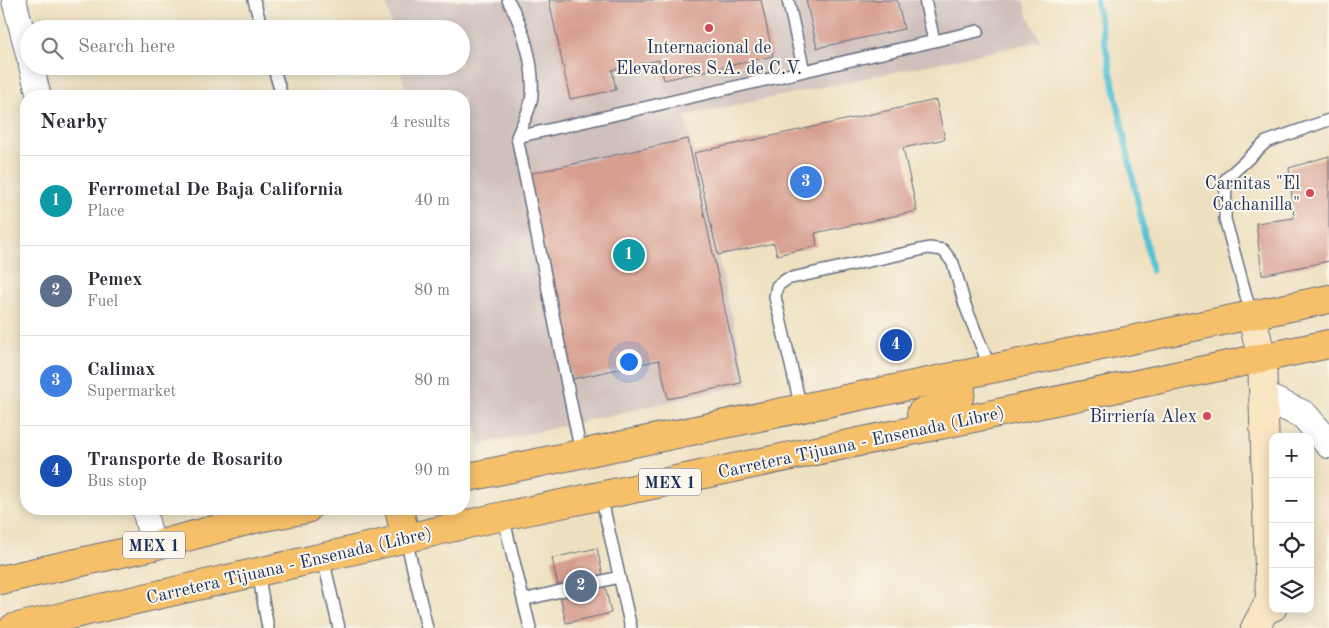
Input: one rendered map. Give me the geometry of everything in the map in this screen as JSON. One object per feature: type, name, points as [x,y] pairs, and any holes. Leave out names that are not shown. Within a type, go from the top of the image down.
[{"type":"highway","points":[[470,477],[1329,299]]},
{"type":"highway","name":"Carretera Tijuana - Ensenada (Libre)","points":[[13,628],[503,516],[1329,344]]},
{"type":"highway","points":[[788,456],[815,441],[838,433],[957,402],[961,392],[959,375]]},
{"type":"highway","name":"MEX 1","points":[[0,580],[153,546],[251,515]]},
{"type":"highway","points":[[400,515],[406,539]]},
{"type":"main road","points":[[1251,314],[1262,358],[1271,568]]},
{"type":"main road","points":[[1255,628],[1269,609]]},
{"type":"main road","points":[[1275,613],[1281,628]]},
{"type":"street","points":[[14,0],[20,23]]},
{"type":"street","points":[[33,75],[37,90]]},
{"type":"street","points":[[1265,397],[1304,415],[1329,444]]},
{"type":"street","points":[[145,515],[153,546]]},
{"type":"lane","points":[[254,0],[260,20]]},
{"type":"lane","points":[[508,0],[524,41],[532,76],[532,94],[517,137],[580,453]]},
{"type":"lane","points":[[788,0],[804,71]]},
{"type":"lane","points":[[925,0],[934,41]]},
{"type":"lane","points":[[517,137],[978,30]]},
{"type":"lane","points":[[276,75],[280,90]]},
{"type":"lane","points":[[1251,314],[1225,219],[1226,179],[1266,142],[1329,120]]},
{"type":"lane","points":[[801,408],[775,297],[778,286],[787,279],[929,248],[943,250],[953,263],[965,304],[990,368]]},
{"type":"lane","points":[[601,496],[631,628]]},
{"type":"lane","points":[[503,516],[530,628]]},
{"type":"lane","points":[[406,539],[428,628]]},
{"type":"lane","points":[[323,558],[339,628]]},
{"type":"lane","points":[[258,572],[268,628]]},
{"type":"lane","points":[[523,600],[619,576]]},
{"type":"shaded area","points":[[386,0],[1023,0],[1027,14],[1041,41],[685,116],[748,384],[480,445],[470,396],[470,90],[406,90],[402,75],[470,75],[470,20],[390,20]]},
{"type":"building","points":[[549,0],[761,0],[773,56],[664,80],[659,60],[612,70],[616,90],[570,99]]},
{"type":"building","name":"Internacional de Elevadores S.A. de C.V.","points":[[806,0],[897,0],[904,29],[817,48]]},
{"type":"building","points":[[936,100],[945,139],[903,148],[917,211],[815,233],[817,246],[777,255],[774,243],[718,255],[694,153]]},
{"type":"building","points":[[688,139],[741,383],[668,399],[659,360],[573,379],[527,174]]},
{"type":"building","name":"Carnitas \"El Cachanilla\"","points":[[1329,156],[1329,261],[1262,275],[1256,223],[1294,218],[1289,168]]},
{"type":"building","points":[[597,548],[611,613],[566,623],[552,558]]},
{"type":"waterway","points":[[1096,0],[1152,271]]},
{"type":"place","name":"Internacional de Elevadores S.A. de C.V.","points":[[709,28]]},
{"type":"place","name":"Calimax","points":[[806,182]]},
{"type":"place","name":"Carnitas \"El Cachanilla\"","points":[[1310,193]]},
{"type":"place","name":"Ferrometal De Baja California","points":[[629,255]]},
{"type":"place","name":"Transporte de Rosarito","points":[[896,345]]},
{"type":"place","name":"Birriería Alex","points":[[1207,416]]},
{"type":"place","name":"Pemex","points":[[581,586]]}]
